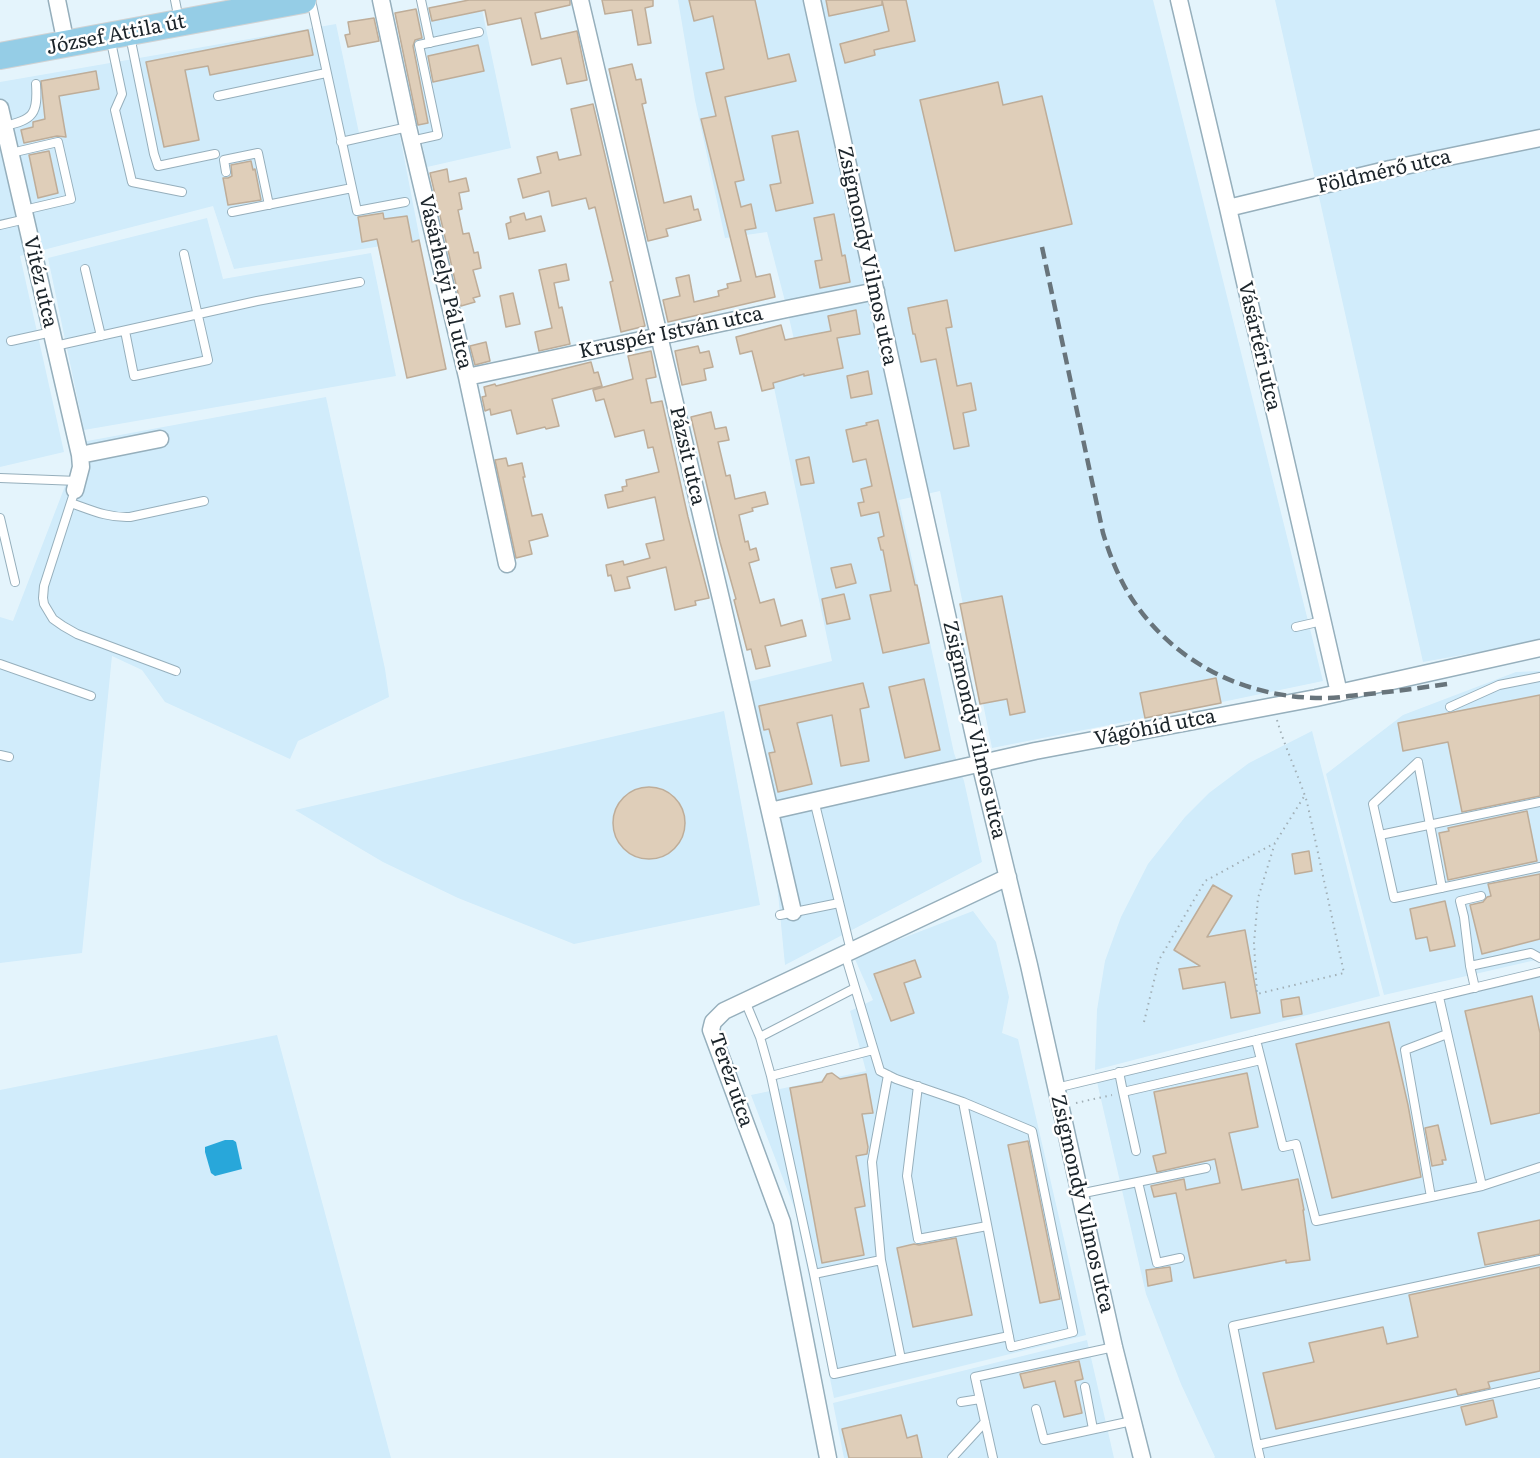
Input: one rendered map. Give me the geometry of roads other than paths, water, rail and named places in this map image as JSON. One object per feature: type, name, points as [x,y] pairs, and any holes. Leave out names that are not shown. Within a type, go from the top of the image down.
[{"type":"main road","name":"József Attila út","points":[[0,56],[120,34],[177,11],[303,0]]},
{"type":"street","points":[[57,0],[66,44]]},
{"type":"street","name":"Vásárhelyi Pál utca","points":[[381,0],[507,564]]},
{"type":"street","name":"Pázsit utca","points":[[580,0],[770,811],[786,914]]},
{"type":"street","name":"Zsigmondy Vilmos utca","points":[[812,0],[980,763],[1114,1347],[1142,1458]]},
{"type":"street","name":"Vásártéri utca","points":[[1179,0],[1339,693]]},
{"type":"street","name":"Vitéz utca","points":[[2,120],[80,455],[81,467],[75,491]]},
{"type":"street","name":"Földmérő utca","points":[[1228,208],[1390,169],[1540,138]]},
{"type":"street","name":"Kruspér István utca","points":[[467,377],[876,291]]},
{"type":"street","points":[[80,455],[160,439]]},
{"type":"street","name":"Vágóhíd utca","points":[[770,811],[980,763],[1339,693],[1540,648]]},
{"type":"street","name":"Teréz utca","points":[[828,1458],[782,1222],[711,1030],[712,1022],[724,1011],[1008,877]]},
{"type":"lane","points":[[311,0],[357,211],[405,202]]},
{"type":"lane","points":[[421,0],[430,43]]},
{"type":"lane","points":[[341,142],[410,134],[438,135],[419,45],[479,32]]},
{"type":"lane","points":[[120,34],[158,166],[215,154]]},
{"type":"lane","points":[[120,34],[122,94],[116,110],[132,182],[182,192]]},
{"type":"lane","points":[[218,96],[326,73]]},
{"type":"lane","points":[[2,120],[25,120],[33,112],[37,104],[36,84]]},
{"type":"lane","points":[[0,225],[71,199],[58,142],[11,153]]},
{"type":"lane","points":[[226,172],[224,160],[258,153],[269,205]]},
{"type":"lane","points":[[232,212],[352,188]]},
{"type":"lane","points":[[124,331],[134,376],[208,360],[184,254]]},
{"type":"lane","points":[[85,269],[101,336]]},
{"type":"lane","points":[[11,341],[101,336],[257,301],[360,282]]},
{"type":"lane","points":[[0,478],[75,491],[103,515],[120,518],[204,501]]},
{"type":"lane","points":[[75,491],[44,586],[43,598],[47,610],[53,619],[77,634],[176,670]]},
{"type":"lane","points":[[0,518],[15,582]]},
{"type":"lane","points":[[1296,627],[1322,621]]},
{"type":"lane","points":[[0,664],[91,696]]},
{"type":"lane","points":[[1450,707],[1499,686],[1540,677]]},
{"type":"lane","points":[[1442,888],[1418,762],[1373,804],[1394,898],[1442,888],[1540,867]]},
{"type":"lane","points":[[814,800],[839,903],[855,988],[880,1071],[963,1102],[1032,1131],[1072,1332],[1011,1347],[963,1102]]},
{"type":"lane","points":[[1380,835],[1540,802]]},
{"type":"lane","points":[[1475,988],[1460,901],[1481,896]]},
{"type":"lane","points":[[786,914],[839,903]]},
{"type":"lane","points":[[1470,966],[1531,953],[1540,958]]},
{"type":"lane","points":[[1055,1088],[1540,972]]},
{"type":"lane","points":[[760,1037],[855,988]]},
{"type":"lane","points":[[1439,997],[1482,1186]]},
{"type":"lane","points":[[745,1001],[767,1058],[834,1374],[1009,1336]]},
{"type":"lane","points":[[1431,1197],[1405,1050],[1447,1034]]},
{"type":"lane","points":[[1256,1040],[1282,1147],[1296,1144],[1316,1221],[1482,1186],[1540,1167]]},
{"type":"lane","points":[[771,1076],[873,1050]]},
{"type":"lane","points":[[1123,1092],[1261,1060]]},
{"type":"lane","points":[[1119,1072],[1136,1151]]},
{"type":"lane","points":[[888,1075],[872,1162],[881,1260],[901,1359]]},
{"type":"lane","points":[[918,1086],[907,1176],[918,1239],[987,1226]]},
{"type":"lane","points":[[1079,1194],[1206,1168]]},
{"type":"lane","points":[[1138,1182],[1157,1263],[1180,1258]]},
{"type":"lane","points":[[814,1274],[881,1260]]},
{"type":"lane","points":[[1260,1458],[1233,1326],[1540,1260]]},
{"type":"lane","points":[[993,1458],[975,1377],[1114,1347]]},
{"type":"lane","points":[[1257,1445],[1540,1383]]},
{"type":"lane","points":[[1085,1387],[1094,1429]]},
{"type":"lane","points":[[961,1402],[980,1399]]},
{"type":"lane","points":[[1036,1409],[1044,1440],[1132,1421]]},
{"type":"lane","points":[[952,1458],[985,1422]]},
{"type":"water","points":[[225,1140],[236,1142],[242,1169],[215,1176],[211,1173],[205,1147]]},
{"type":"railway","points":[[1042,247],[1103,533],[1123,583],[1150,622],[1192,660],[1242,685],[1269,692],[1297,697],[1330,698],[1453,683]]}]
